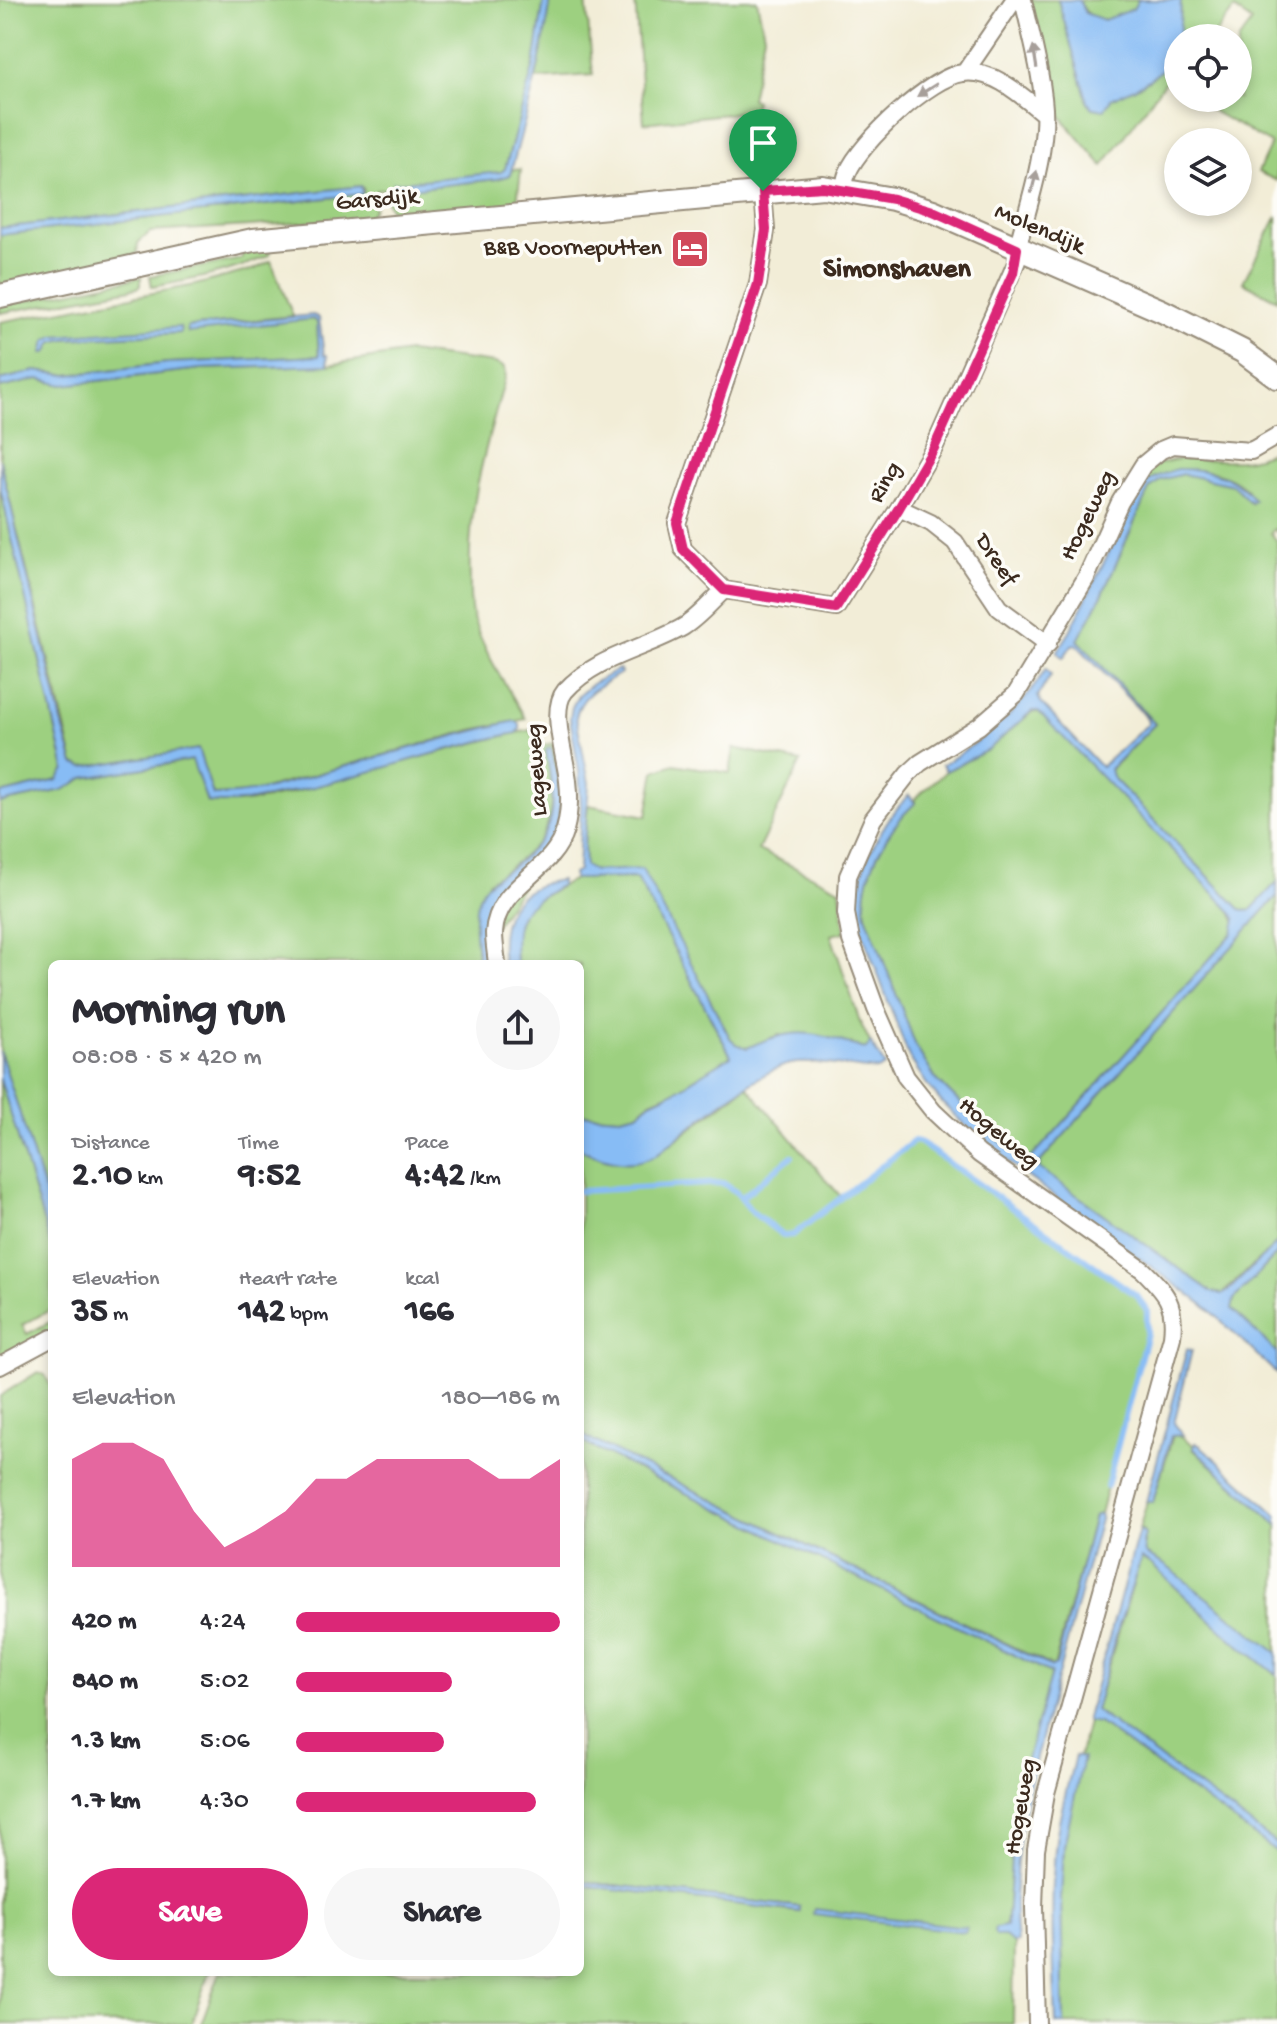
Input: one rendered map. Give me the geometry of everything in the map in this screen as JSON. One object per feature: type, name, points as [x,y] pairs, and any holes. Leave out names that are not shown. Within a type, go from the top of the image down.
[{"type":"main road","name":"Molendijk","points":[[763,191],[823,187],[893,199],[933,211],[1162,311],[1242,351],[1277,377]]},
{"type":"main road","name":"Garsdijk","points":[[0,296],[253,240],[763,191]]},
{"type":"street","points":[[965,72],[1014,0]]},
{"type":"street","name":"Ring","points":[[724,590],[836,608],[934,448],[1013,273],[1039,163],[1044,114],[1023,0]]},
{"type":"street","points":[[844,190],[847,173],[857,156],[913,99],[948,76],[965,72],[987,76],[1011,87],[1044,114]]},
{"type":"street","points":[[724,590],[683,549],[677,523],[758,284],[766,230],[763,191]]},
{"type":"street","name":"Hogeweg","points":[[1037,2024],[1036,1850],[1046,1793],[1172,1337],[1173,1310],[1161,1288],[1143,1270],[979,1154],[933,1111],[906,1077],[876,1009],[851,940],[845,895],[853,861],[873,819],[895,790],[920,763],[979,726],[1016,694],[1086,578],[1120,502],[1143,465],[1161,450],[1173,445],[1251,451],[1277,436]]},
{"type":"street","name":"Dreef","points":[[899,508],[931,523],[955,542],[999,608],[1048,644]]},
{"type":"street","name":"Lageweg","points":[[497,960],[494,933],[505,900],[553,854],[566,829],[568,781],[558,718],[559,702],[565,691],[621,653],[687,625],[724,590]]},
{"type":"street","points":[[0,1366],[48,1340]]},
{"type":"green space","points":[[0,0],[544,0],[534,65],[505,169],[392,187],[393,191],[497,179],[510,175],[512,169],[521,170],[517,203],[398,216],[390,208],[384,189],[376,190],[373,210],[364,219],[150,232],[138,243],[137,254],[0,285],[0,235],[362,194],[364,190],[361,186],[0,228]]},
{"type":"green space","points":[[551,0],[586,0],[593,75],[536,79]]},
{"type":"green space","points":[[635,0],[757,0],[764,35],[751,99],[756,101],[752,111],[644,123]]},
{"type":"green space","points":[[1027,0],[1058,0],[1088,103],[1129,91],[1164,67],[1164,83],[1103,166],[1050,104]]},
{"type":"green space","points":[[1079,0],[1138,0],[1134,9],[1102,20],[1090,15]]},
{"type":"green space","points":[[1181,0],[1277,0],[1277,181],[1258,172],[1271,144],[1252,133],[1252,128],[1243,128],[1214,112],[1252,112],[1252,22],[1234,9],[1223,24],[1180,24]]},
{"type":"green space","points":[[1277,216],[1277,300],[1243,282]]},
{"type":"green space","points":[[269,248],[270,255],[242,266],[152,287],[150,276],[242,259],[242,253]]},
{"type":"green space","points":[[271,261],[293,316],[188,327],[188,332],[313,319],[317,322],[319,356],[168,363],[68,375],[35,371],[0,380],[0,322],[195,285],[255,269]]},
{"type":"green space","points":[[141,277],[141,286],[137,288],[0,313],[0,306]]},
{"type":"green space","points":[[409,352],[495,363],[504,367],[506,374],[474,504],[470,600],[472,616],[485,647],[526,719],[472,730],[250,793],[213,795],[198,749],[84,767],[74,764],[0,460],[0,388],[39,379],[63,385],[201,369],[328,365]]},
{"type":"green space","points":[[1277,449],[1277,532],[1274,529],[1271,533],[1277,541],[1277,882],[1250,911],[1240,909],[1112,777],[1110,770],[1155,724],[1078,640],[1103,593],[1149,489],[1160,480],[1183,474],[1233,485],[1250,502],[1247,490],[1236,481],[1211,472],[1170,472],[1145,482],[1140,478],[1150,469],[1174,460],[1241,460]]},
{"type":"green space","points":[[0,487],[65,770],[58,780],[0,794]]},
{"type":"green space","points":[[1033,711],[1042,713],[1230,910],[1236,923],[1233,933],[1056,1131],[1031,1158],[1024,1158],[995,1138],[935,1078],[917,1049],[866,915],[865,900],[871,869],[878,854],[915,799],[946,771],[988,750]]},
{"type":"green space","points":[[531,730],[539,746],[558,742],[563,780],[559,832],[487,937],[489,900],[536,855],[553,828],[557,814],[557,783],[551,748],[546,749],[551,796],[546,828],[526,854],[488,882],[476,946],[478,960],[48,960],[48,1202],[0,1051],[0,803],[63,790],[84,778],[193,760],[207,802],[237,803],[284,795]]},
{"type":"green space","points":[[734,748],[801,762],[758,850],[840,889],[845,932],[831,935],[860,1022],[870,1042],[864,1049],[848,1043],[778,1035],[747,1048],[736,1044],[730,1038],[642,870],[594,871],[585,866],[588,805],[647,816],[655,771],[674,764],[730,773]]},
{"type":"green space","points":[[637,878],[731,1056],[675,1091],[651,1101],[638,1113],[620,1117],[584,1114],[584,960],[516,960],[514,932],[526,906],[574,879]]},
{"type":"green space","points":[[1277,896],[1277,1243],[1222,1294],[1212,1292],[1039,1169],[1040,1162]]},
{"type":"green space","points":[[0,1079],[48,1236],[48,1311],[22,1325],[27,1334],[48,1323],[48,1336],[0,1362]]},
{"type":"green space","points":[[747,1086],[841,1197],[914,1141],[919,1142],[1136,1295],[1147,1310],[1147,1333],[1100,1514],[1094,1516],[1054,1667],[584,1436],[584,1151],[602,1158],[656,1155]]},
{"type":"green space","points":[[1277,1254],[1277,1353],[1232,1309],[1234,1299]]},
{"type":"green space","points":[[38,1372],[45,1375],[48,1381],[48,1976],[208,1976],[191,2024],[0,2024],[0,1396]]},
{"type":"green space","points":[[1173,1435],[1181,1436],[1193,1445],[1193,1449],[1277,1524],[1277,1653],[1165,1565],[1145,1554],[1143,1530],[1139,1530],[1147,1501],[1153,1502]]},
{"type":"green space","points":[[584,1443],[1051,1673],[1026,1763],[1013,1833],[1006,1926],[996,1928],[996,1936],[1004,1936],[1014,1944],[1013,2024],[201,2024],[219,1976],[584,1976],[584,1885],[800,1912],[800,1907],[584,1881]]},
{"type":"green space","points":[[1141,1558],[1277,1675],[1277,1844],[1095,1710]]},
{"type":"green space","points":[[1088,1722],[1099,1723],[1277,1852],[1277,2024],[1064,2024],[1061,1899],[1064,1846],[1082,1758],[1079,1757]]},
{"type":"water","points":[[544,0],[551,0],[543,44],[510,175],[393,191],[393,183],[501,172],[505,169],[534,65]]},
{"type":"water","points":[[1058,0],[1079,0],[1085,13],[1104,20],[1133,9],[1138,0],[1181,0],[1180,24],[1164,24],[1164,67],[1150,79],[1111,99],[1104,110],[1093,108],[1088,103]]},
{"type":"water","points":[[361,186],[362,194],[0,235],[0,228]]},
{"type":"water","points":[[313,315],[319,318],[328,365],[201,369],[63,385],[39,379],[0,388],[0,380],[35,371],[68,375],[168,363],[319,356],[317,322],[313,319],[188,333],[187,327]]},
{"type":"water","points":[[180,327],[181,333],[65,339],[53,342],[47,353],[43,353],[46,341],[54,336]]},
{"type":"water","points":[[0,460],[74,764],[84,767],[198,749],[213,795],[228,795],[271,788],[444,738],[515,721],[520,724],[520,729],[517,733],[348,778],[249,801],[207,802],[192,760],[84,778],[63,790],[0,803],[0,794],[58,780],[65,769],[0,487]]},
{"type":"water","points":[[1177,469],[1220,474],[1239,484],[1254,500],[1250,502],[1233,485],[1183,474],[1160,480],[1149,489],[1103,593],[1078,640],[1155,724],[1110,769],[1112,777],[1240,909],[1250,911],[1277,882],[1277,896],[1040,1162],[1039,1168],[1212,1292],[1222,1294],[1228,1291],[1277,1243],[1277,1254],[1234,1299],[1232,1309],[1277,1353],[1277,1374],[1209,1309],[1017,1169],[943,1104],[909,1057],[858,921],[857,904],[863,870],[887,822],[909,795],[915,803],[886,839],[871,869],[865,900],[866,915],[917,1049],[935,1078],[995,1138],[1024,1158],[1031,1158],[1233,933],[1236,919],[1230,910],[1038,711],[1032,711],[988,750],[946,771],[942,765],[1000,724],[1046,669],[1051,675],[1038,696],[1041,703],[1101,767],[1148,724],[1147,718],[1076,644],[1063,658],[1057,652],[1139,491],[1151,480]]},
{"type":"water","points":[[619,669],[621,673],[587,696],[576,717],[589,783],[585,866],[594,871],[642,869],[730,1038],[736,1044],[747,1048],[793,1034],[818,1035],[864,1049],[870,1042],[885,1066],[878,1070],[817,1063],[782,1067],[745,1087],[647,1159],[618,1162],[584,1151],[584,1114],[620,1117],[638,1113],[651,1102],[675,1091],[731,1056],[637,878],[574,879],[573,874],[578,871],[581,806],[570,718],[578,696]]},
{"type":"water","points":[[551,747],[560,801],[555,828],[536,855],[489,900],[489,960],[478,960],[475,917],[482,891],[527,855],[546,829],[552,802],[546,749]]},
{"type":"water","points":[[561,880],[561,885],[535,901],[521,915],[516,933],[516,960],[503,960],[503,932],[511,907],[530,889]]},
{"type":"water","points":[[0,1051],[48,1202],[48,1236],[0,1079]]},
{"type":"water","points":[[1187,1349],[1192,1350],[1174,1423],[1183,1435],[1171,1436],[1153,1502],[1146,1502]]},
{"type":"water","points":[[584,1436],[1052,1667],[1056,1665],[1094,1516],[1100,1514],[1036,1756],[1023,1817],[1016,1880],[1017,1943],[1012,1943],[994,1932],[995,1928],[1006,1926],[1013,1833],[1026,1763],[1051,1673],[584,1443]]},
{"type":"water","points":[[1195,1443],[1277,1515],[1277,1524],[1193,1448]]},
{"type":"water","points":[[1139,1530],[1145,1534],[1145,1554],[1165,1565],[1277,1653],[1277,1675],[1141,1558],[1095,1710],[1277,1844],[1277,1852],[1099,1723],[1086,1721]]},
{"type":"water","points":[[1075,1756],[1083,1758],[1064,1846],[1061,1899],[1064,2024],[1056,2024],[1054,1863],[1060,1819]]},
{"type":"water","points":[[584,1881],[800,1907],[800,1912],[584,1885]]},
{"type":"water","points":[[814,1909],[966,1927],[965,1932],[813,1914]]},
{"type":"waterway","points":[[584,1191],[723,1183],[737,1193],[752,1212],[784,1236],[793,1235],[914,1141],[919,1142],[1136,1295],[1147,1310],[1147,1333],[1107,1486]]},
{"type":"waterway","points":[[741,1198],[792,1156]]},
{"type":"place","name":"B&B Voorneputten","points":[[690,249]]},
{"type":"district","name":"Simonshaven","points":[[897,270]]},
{"type":"route","points":[[823,187],[893,199],[933,211],[1017,249],[1013,273],[934,448],[836,608],[724,590],[683,549],[677,523],[758,284],[766,230],[763,191],[823,187]]}]
